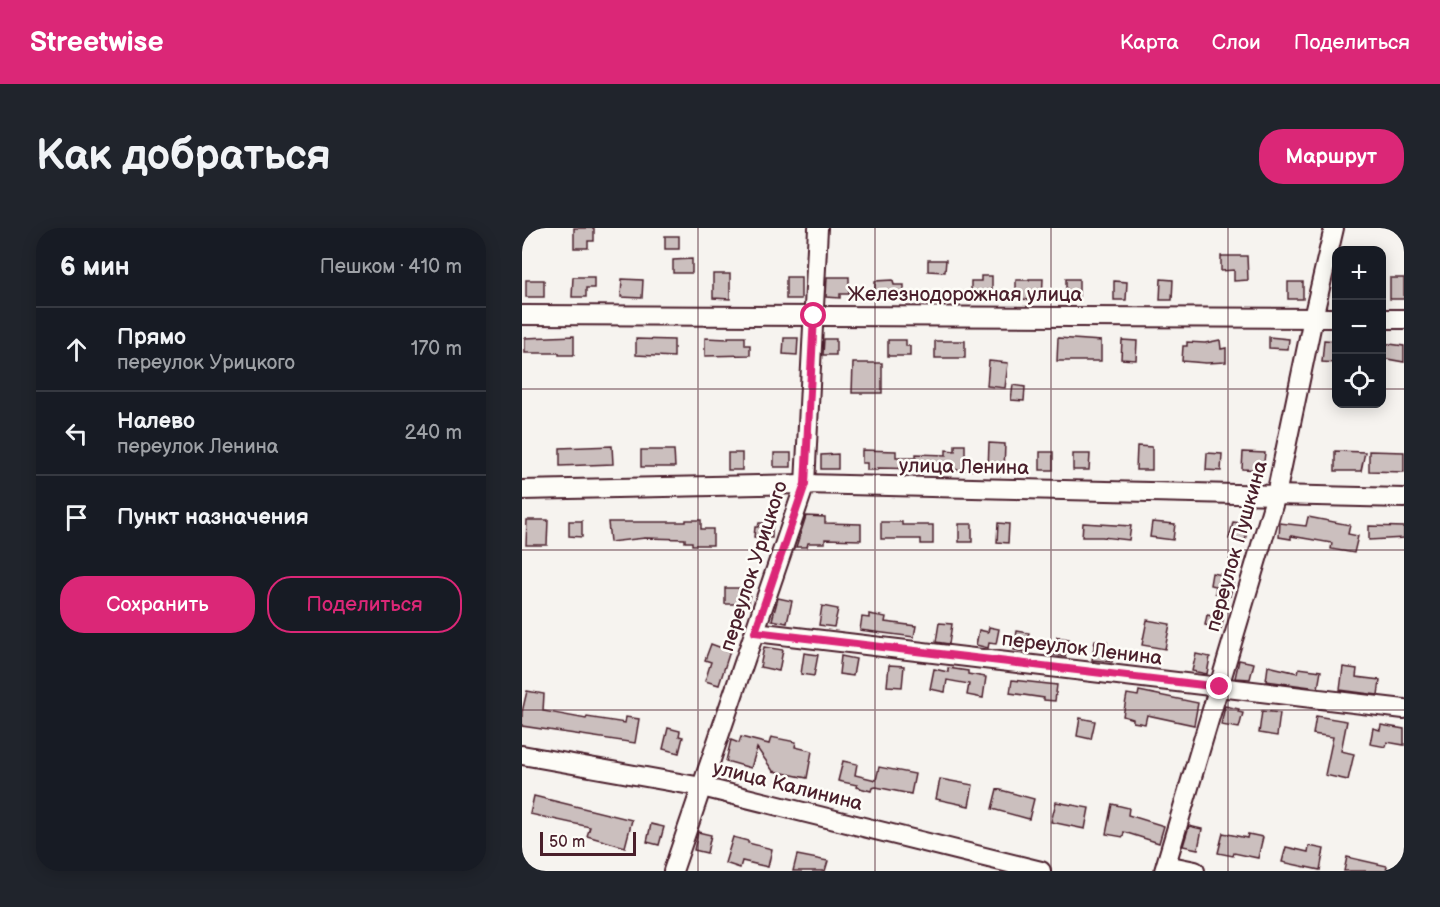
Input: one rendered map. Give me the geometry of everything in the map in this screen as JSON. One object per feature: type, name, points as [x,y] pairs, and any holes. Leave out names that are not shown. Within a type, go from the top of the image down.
[{"type":"street","name":"переулок Урицкого","points":[[673,871],[805,484],[818,228]]},
{"type":"street","name":"переулок Пушкина","points":[[1165,868],[1276,495],[1334,228]]},
{"type":"street","name":"Железнодорожная улица","points":[[522,315],[1332,318]]},
{"type":"street","points":[[1386,319],[1404,319]]},
{"type":"street","name":"улица Ленина","points":[[522,490],[805,484],[1404,498]]},
{"type":"street","name":"переулок Ленина","points":[[755,632],[1404,708]]},
{"type":"street","name":"улица Калинина","points":[[522,754],[702,787],[1041,871]]},
{"type":"street","points":[[1165,868],[1195,871]]},
{"type":"building","points":[[574,228],[594,228],[594,241],[588,241],[588,248],[574,248]]},
{"type":"building","points":[[665,236],[679,236],[679,249],[665,249]]},
{"type":"building","points":[[1221,256],[1247,256],[1248,280],[1234,281],[1234,270],[1221,271]]},
{"type":"building","points":[[692,259],[692,273],[673,273],[673,260]]},
{"type":"building","points":[[928,260],[946,260],[945,272],[928,271]]},
{"type":"building","points":[[713,274],[730,274],[730,299],[713,298]]},
{"type":"building","points":[[981,276],[992,276],[992,299],[971,299],[971,281],[981,281]]},
{"type":"building","points":[[573,277],[594,277],[594,288],[586,288],[586,297],[572,297]]},
{"type":"building","points":[[786,277],[801,277],[801,299],[786,299]]},
{"type":"building","points":[[827,277],[849,277],[849,294],[840,294],[840,298],[826,297]]},
{"type":"building","points":[[1390,278],[1404,278],[1404,299],[1390,299]]},
{"type":"building","points":[[622,279],[643,280],[642,298],[621,297]]},
{"type":"building","points":[[1043,279],[1042,300],[1016,299],[1016,280]]},
{"type":"building","points":[[1066,279],[1079,279],[1079,300],[1066,299]]},
{"type":"building","points":[[1161,279],[1173,280],[1172,300],[1160,300]]},
{"type":"building","points":[[526,280],[544,280],[544,297],[526,297]]},
{"type":"building","points":[[893,280],[894,285],[904,285],[904,297],[875,297],[875,281]]},
{"type":"building","points":[[1114,281],[1127,282],[1126,300],[1114,300]]},
{"type":"building","points":[[1288,282],[1303,282],[1303,299],[1288,299]]},
{"type":"building","points":[[574,336],[574,355],[525,353],[525,338]]},
{"type":"building","points":[[728,337],[745,337],[745,345],[750,345],[750,355],[705,356],[705,338],[728,339]]},
{"type":"building","points":[[1269,337],[1289,339],[1288,349],[1269,348]]},
{"type":"building","points":[[784,338],[798,338],[797,355],[783,354]]},
{"type":"building","points":[[1058,338],[1101,341],[1101,361],[1057,361]]},
{"type":"building","points":[[636,339],[674,340],[674,357],[636,355]]},
{"type":"building","points":[[824,339],[836,339],[836,355],[823,355]]},
{"type":"building","points":[[888,340],[906,340],[906,346],[910,346],[910,356],[888,356]]},
{"type":"building","points":[[1122,340],[1137,341],[1136,360],[1121,359]]},
{"type":"building","points":[[1220,340],[1221,349],[1226,348],[1226,362],[1182,361],[1183,346],[1187,346],[1187,342],[1205,343]]},
{"type":"building","points":[[1324,340],[1332,341],[1332,363],[1322,362]]},
{"type":"building","points":[[935,341],[965,341],[965,358],[935,358]]},
{"type":"building","points":[[1386,344],[1404,346],[1404,362],[1386,359]]},
{"type":"building","points":[[989,361],[1008,363],[1005,388],[987,386]]},
{"type":"building","points":[[853,363],[882,363],[882,393],[852,393]]},
{"type":"building","points":[[1013,385],[1025,387],[1024,401],[1011,400]]},
{"type":"building","points":[[989,443],[1005,444],[1004,470],[988,470]]},
{"type":"building","points":[[955,445],[965,445],[965,459],[975,460],[974,470],[878,468],[878,470],[867,470],[867,463],[862,463],[862,450],[896,451],[896,457],[916,457],[916,454],[946,455],[946,450],[955,451]]},
{"type":"building","points":[[612,446],[613,464],[560,466],[560,448]]},
{"type":"building","points":[[1137,446],[1152,447],[1152,470],[1136,470]]},
{"type":"building","points":[[641,450],[674,450],[675,467],[641,467]]},
{"type":"building","points":[[1335,451],[1365,452],[1361,471],[1335,471]]},
{"type":"building","points":[[1369,451],[1404,452],[1404,472],[1369,471]]},
{"type":"building","points":[[1040,452],[1053,452],[1053,470],[1040,470]]},
{"type":"building","points":[[1243,452],[1265,453],[1263,470],[1242,469]]},
{"type":"building","points":[[728,453],[742,453],[742,470],[728,470]]},
{"type":"building","points":[[774,453],[791,453],[791,467],[774,467]]},
{"type":"building","points":[[1207,453],[1222,454],[1221,471],[1206,470]]},
{"type":"building","points":[[838,454],[838,469],[821,469],[821,455]]},
{"type":"building","points":[[1073,454],[1090,454],[1089,470],[1073,470]]},
{"type":"building","points":[[806,516],[825,517],[825,523],[861,524],[861,540],[825,539],[825,543],[808,543],[807,547],[796,547]]},
{"type":"building","points":[[1308,517],[1350,525],[1348,534],[1358,536],[1354,553],[1331,549],[1332,543],[1291,536],[1291,539],[1279,537],[1280,523],[1306,526]]},
{"type":"building","points":[[527,520],[548,520],[547,545],[526,545]]},
{"type":"building","points":[[686,520],[701,520],[701,529],[713,529],[713,545],[692,545],[692,542],[685,542],[685,539],[645,538],[610,542],[608,522],[686,522]]},
{"type":"building","points":[[569,521],[582,521],[582,537],[569,536]]},
{"type":"building","points":[[881,522],[933,525],[933,544],[921,544],[921,539],[881,539]]},
{"type":"building","points":[[1152,522],[1175,524],[1173,540],[1150,537]]},
{"type":"building","points":[[1233,522],[1248,524],[1245,542],[1229,539]]},
{"type":"building","points":[[759,523],[772,523],[772,538],[754,537],[755,527],[758,527]]},
{"type":"building","points":[[998,523],[1009,524],[1008,543],[997,542]]},
{"type":"building","points":[[1083,523],[1131,526],[1129,540],[1082,537]]},
{"type":"building","points":[[959,524],[972,524],[972,542],[959,542]]},
{"type":"building","points":[[1369,526],[1404,527],[1404,538],[1369,540]]},
{"type":"building","points":[[1212,573],[1234,577],[1230,596],[1215,593],[1216,586],[1210,585]]},
{"type":"building","points":[[725,588],[750,588],[749,604],[725,604]]},
{"type":"building","points":[[778,598],[792,601],[787,623],[772,620]]},
{"type":"building","points":[[822,606],[838,609],[834,627],[819,625]]},
{"type":"building","points":[[1212,613],[1224,615],[1221,629],[1205,625],[1207,615],[1212,616]]},
{"type":"building","points":[[869,614],[886,617],[885,622],[916,626],[914,637],[860,630],[862,617],[869,618]]},
{"type":"building","points":[[1147,620],[1170,624],[1165,649],[1142,645]]},
{"type":"building","points":[[939,623],[952,624],[949,644],[936,642]]},
{"type":"building","points":[[989,627],[999,629],[996,644],[989,643],[988,648],[976,645],[979,630],[988,632]]},
{"type":"building","points":[[1017,631],[1029,633],[1025,652],[1014,650]]},
{"type":"building","points":[[1057,637],[1069,639],[1065,657],[1054,655]]},
{"type":"building","points":[[1095,640],[1107,642],[1106,651],[1113,652],[1112,662],[1092,660]]},
{"type":"building","points":[[711,644],[730,651],[719,685],[705,681],[711,662],[705,660]]},
{"type":"building","points":[[764,647],[783,650],[779,671],[760,667]]},
{"type":"building","points":[[804,653],[818,655],[814,676],[801,674]]},
{"type":"building","points":[[1196,654],[1210,657],[1207,674],[1192,671]]},
{"type":"building","points":[[841,656],[856,659],[853,676],[839,674]]},
{"type":"building","points":[[1239,660],[1254,663],[1250,679],[1235,678]]},
{"type":"building","points":[[889,665],[904,666],[902,687],[887,686]]},
{"type":"building","points":[[1268,666],[1298,673],[1299,668],[1321,671],[1318,688],[1266,681]]},
{"type":"building","points":[[1343,667],[1357,669],[1356,677],[1380,680],[1378,695],[1340,690]]},
{"type":"building","points":[[948,668],[986,677],[983,698],[967,695],[969,684],[947,680],[945,692],[930,689],[934,669],[948,672]]},
{"type":"building","points":[[1012,680],[1057,685],[1055,701],[1010,693]]},
{"type":"building","points":[[527,691],[544,694],[543,711],[625,723],[626,717],[639,719],[635,743],[522,726],[522,712]]},
{"type":"building","points":[[1139,691],[1198,703],[1194,725],[1147,715],[1145,724],[1133,722],[1133,719],[1123,716],[1127,694],[1138,696]]},
{"type":"building","points":[[1225,706],[1239,709],[1238,712],[1243,713],[1239,728],[1221,725]]},
{"type":"building","points":[[1262,711],[1280,713],[1277,736],[1259,733]]},
{"type":"building","points":[[1316,716],[1347,721],[1341,751],[1354,754],[1348,780],[1325,775],[1333,737],[1313,734]]},
{"type":"building","points":[[1080,718],[1095,721],[1091,739],[1077,736]]},
{"type":"building","points":[[1381,725],[1404,729],[1404,745],[1387,742],[1386,747],[1370,744],[1373,728],[1380,730]]},
{"type":"building","points":[[668,728],[680,731],[679,736],[683,737],[679,753],[663,749]]},
{"type":"building","points":[[741,737],[769,744],[771,737],[796,742],[795,747],[812,751],[807,778],[773,771],[757,748],[751,768],[726,761],[731,740],[739,743]]},
{"type":"building","points":[[843,761],[857,764],[855,775],[876,780],[879,767],[915,774],[911,794],[876,787],[871,791],[838,781]]},
{"type":"building","points":[[940,779],[973,785],[969,806],[936,799]]},
{"type":"building","points":[[997,789],[1034,799],[1029,819],[992,809]]},
{"type":"building","points":[[534,796],[632,820],[625,847],[587,836],[590,827],[530,814]]},
{"type":"building","points":[[1056,802],[1089,808],[1085,829],[1051,822]]},
{"type":"building","points":[[1112,804],[1129,808],[1128,815],[1164,826],[1159,843],[1124,832],[1123,837],[1106,834]]},
{"type":"building","points":[[651,824],[664,827],[659,845],[647,842]]},
{"type":"building","points":[[1189,826],[1202,829],[1198,849],[1183,846]]},
{"type":"building","points":[[698,832],[711,835],[707,853],[694,850]]},
{"type":"building","points":[[1223,833],[1247,838],[1248,834],[1263,837],[1258,858],[1234,853],[1233,856],[1218,853]]},
{"type":"building","points":[[733,837],[772,849],[768,867],[742,861],[740,868],[725,863]]},
{"type":"building","points":[[1309,846],[1324,849],[1320,870],[1282,862],[1286,847],[1308,852]]},
{"type":"building","points":[[797,855],[828,861],[825,871],[793,871]]},
{"type":"building","points":[[1347,857],[1387,866],[1386,871],[1344,871]]},
{"type":"route","points":[[814,316],[805,484],[755,632],[1220,687]]}]
